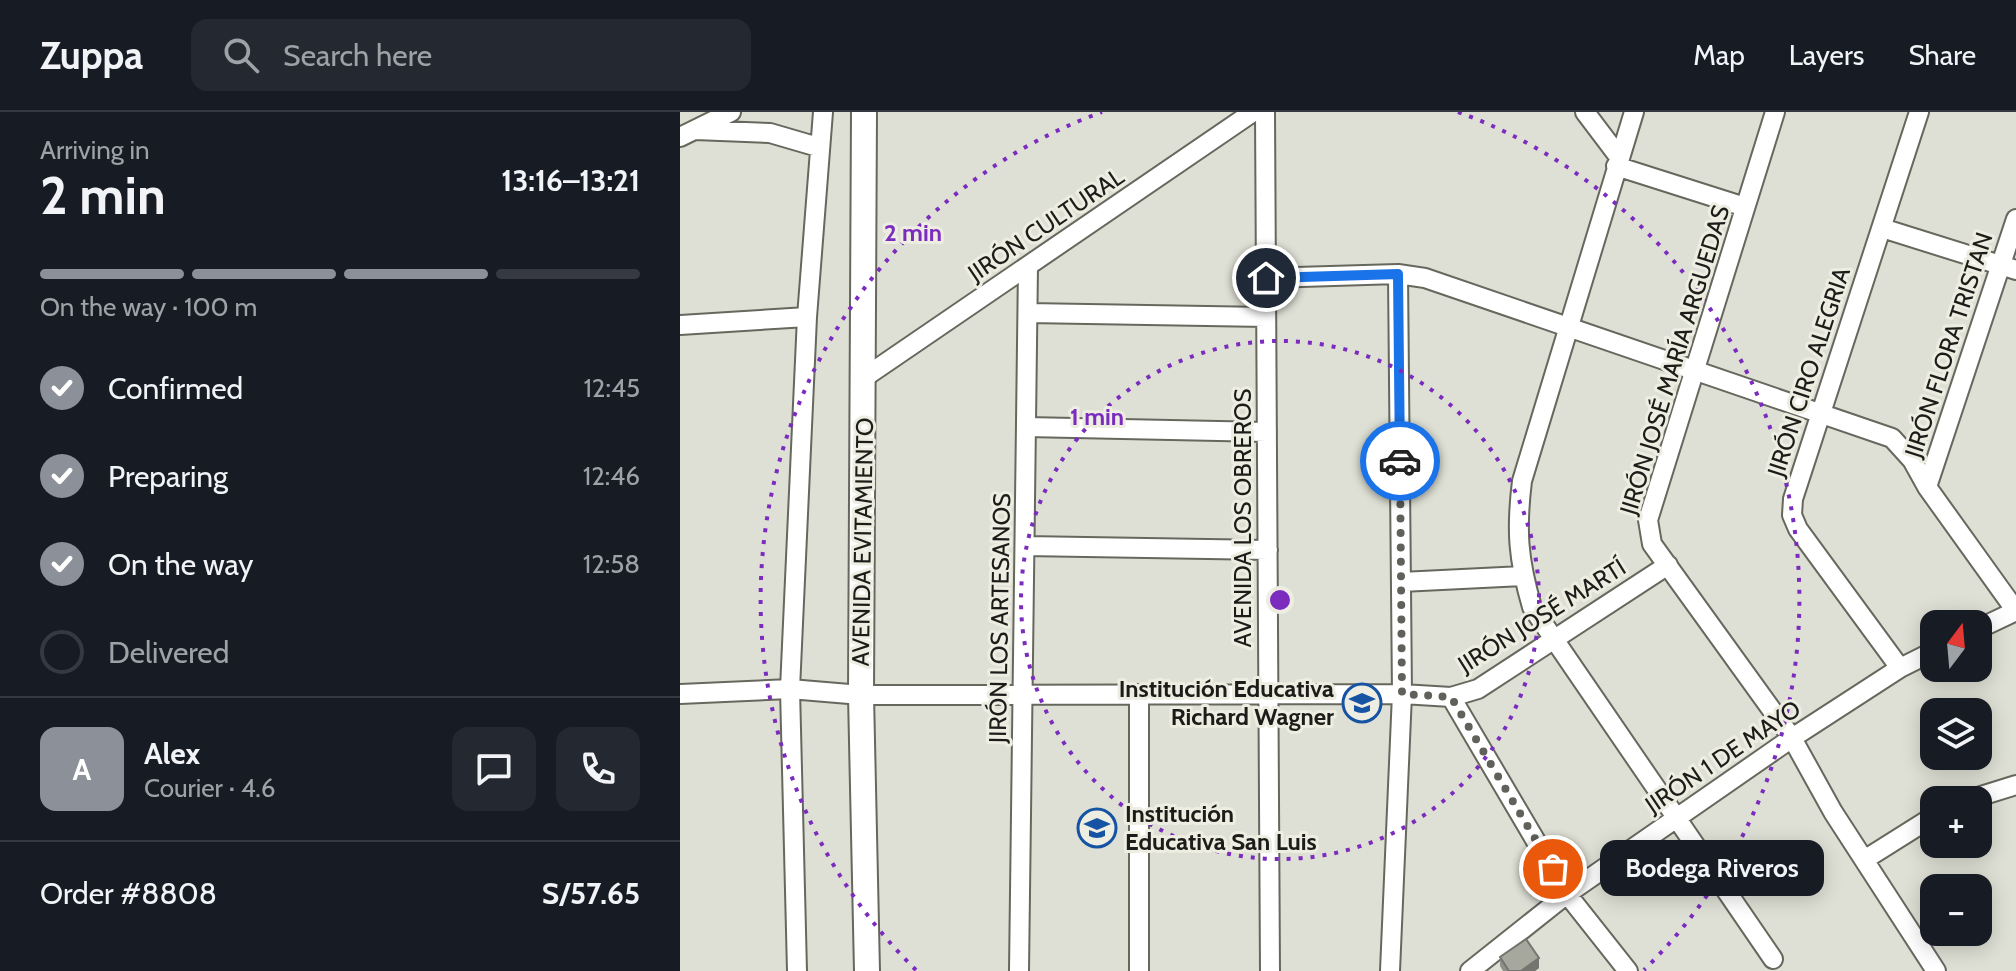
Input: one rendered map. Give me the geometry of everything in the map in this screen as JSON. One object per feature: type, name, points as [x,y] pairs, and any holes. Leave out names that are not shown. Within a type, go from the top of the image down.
[{"type":"street","points":[[687,133],[731,112]]},
{"type":"street","points":[[797,971],[790,689],[807,317],[823,112]]},
{"type":"street","name":"AVENIDA EVITAMIENTO","points":[[864,112],[861,695],[867,971]]},
{"type":"street","name":"JIRÓN CULTURAL","points":[[865,377],[1253,112]]},
{"type":"street","name":"AVENIDA LOS OBREROS","points":[[1265,112],[1270,971]]},
{"type":"street","points":[[1585,112],[1618,162],[1745,207]]},
{"type":"street","points":[[1634,112],[1522,481],[1517,525],[1523,576],[1532,607],[1773,959]]},
{"type":"street","name":"JIRÓN JOSÉ MARÍA ARGUEDAS","points":[[1775,112],[1648,520],[1652,544],[1792,738],[1864,860],[1936,971]]},
{"type":"street","name":"JIRÓN CIRO ALEGRIA","points":[[1900,668],[1798,529],[1792,515],[1793,499],[1919,112]]},
{"type":"street","points":[[687,133],[770,133],[818,147]]},
{"type":"street","name":"JIRÓN FLORA TRISTAN","points":[[1927,487],[2008,268],[2016,219]]},
{"type":"street","points":[[1882,228],[2008,268]]},
{"type":"street","name":"JIRÓN LOS ARTESANOS","points":[[1019,971],[1028,266]]},
{"type":"street","points":[[1266,278],[1398,274],[1425,278],[1822,411],[1892,438],[1912,460],[1927,487],[2016,610],[1992,622]]},
{"type":"street","points":[[1390,971],[1402,694],[1398,274]]},
{"type":"street","points":[[1028,313],[1266,317]]},
{"type":"street","points":[[680,325],[807,317]]},
{"type":"street","points":[[1026,427],[1267,432]]},
{"type":"street","points":[[1025,546],[1268,550]]},
{"type":"street","name":"JIRÓN JOSÉ MARTÍ","points":[[680,694],[790,689],[861,695],[1402,694],[1451,697],[1478,689],[1668,565]]},
{"type":"street","points":[[1401,582],[1523,576]]},
{"type":"street","name":"JIRÓN 1 DE MAYO","points":[[1470,971],[1490,965],[1567,894],[1792,738],[1920,658]]},
{"type":"street","points":[[1139,694],[1139,971]]},
{"type":"street","points":[[1451,697],[1567,894],[1628,971]]},
{"type":"street","points":[[1992,792],[2016,785]]},
{"type":"street","points":[[1864,860],[1920,825]]},
{"type":"building","points":[[1526,939],[1539,958],[1521,971],[1509,971],[1500,957]]},
{"type":"way so far","points":[[1400,461],[1402,694],[1451,697],[1553,869]]},
{"type":"place","name":"Institución Educativa Richard Wagner","points":[[1362,703]]},
{"type":"place","name":"Institución Educativa San Luis","points":[[1097,828]]},
{"type":"place","name":"Bodega Riveros","points":[[1553,869]]},
{"type":"route","points":[[1266,278],[1398,274],[1400,461]]}]
